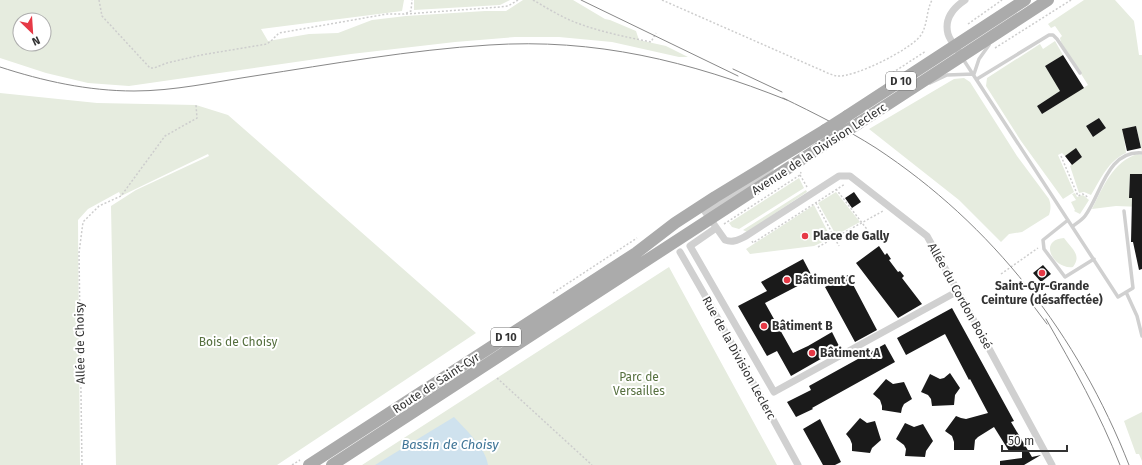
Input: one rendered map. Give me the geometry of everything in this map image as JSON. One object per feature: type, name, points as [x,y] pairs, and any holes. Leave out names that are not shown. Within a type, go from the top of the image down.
[{"type":"main road","name":"Avenue de la Division Leclerc","points":[[708,217],[901,96],[1025,0]]},
{"type":"main road","name":"Avenue de la Division Leclerc","points":[[708,217],[784,156],[958,51],[1000,32],[1048,0]]},
{"type":"main road","name":"Route de Saint-Cyr","points":[[310,465],[636,253],[708,217]]},
{"type":"main road","name":"Route de Saint-Cyr","points":[[332,465],[708,217]]},
{"type":"street","points":[[958,51],[948,35],[948,22],[952,11],[965,0]]},
{"type":"street","name":"Allée du Cordon Boisé","points":[[708,217],[725,240],[729,242],[736,241],[747,236],[839,176],[850,176],[927,236],[1052,465]]},
{"type":"street","points":[[708,217],[690,246],[774,392],[958,291]]},
{"type":"street","name":"Rue de la Division Leclerc","points":[[680,252],[798,465]]},
{"type":"lane","points":[[974,74],[979,58],[1000,32]]},
{"type":"lane","points":[[977,79],[1049,34],[1053,35],[1057,40],[1080,73]]},
{"type":"lane","points":[[958,51],[1118,296],[1133,288],[1124,211]]},
{"type":"lane","points":[[901,96],[947,75],[974,74]]},
{"type":"lane","points":[[1073,226],[1084,217],[1094,201],[1106,176],[1115,164],[1129,154],[1142,153]]},
{"type":"lane","points":[[1068,220],[1043,240],[1044,249],[1065,277],[1094,259]]},
{"type":"lane","points":[[1126,292],[1137,316],[1142,336]]},
{"type":"path","points":[[99,0],[102,16],[150,68],[201,55],[267,44],[279,33],[387,14],[508,6],[518,0]]},
{"type":"path","points":[[404,14],[411,11],[412,0]]},
{"type":"path","points":[[533,0],[557,14],[577,23],[616,34],[651,42],[656,33]]},
{"type":"path","points":[[662,0],[814,67],[838,76],[865,69],[896,55],[911,46],[923,32],[932,0]]},
{"type":"path","points":[[964,26],[1002,0]]},
{"type":"path","points":[[991,51],[1071,0]]},
{"type":"path","name":"Allée de Choisy","points":[[82,465],[79,253],[83,222],[99,206],[121,196],[165,136],[198,118],[196,105]]},
{"type":"path","points":[[1061,156],[1078,196],[1083,194],[1094,201]]},
{"type":"path","points":[[800,175],[806,184]]},
{"type":"path","points":[[747,236],[753,243],[836,189],[848,183]]},
{"type":"path","points":[[836,189],[876,241]]},
{"type":"path","points":[[813,198],[839,246]]},
{"type":"path","points":[[818,247],[890,207]]},
{"type":"path","points":[[1001,274],[1043,244]]},
{"type":"path","points":[[497,378],[592,465]]},
{"type":"green space","points":[[0,0],[404,0],[402,11],[261,29],[268,41],[309,34],[338,33],[372,20],[406,16],[506,11],[523,0],[573,0],[605,19],[636,31],[639,40],[666,46],[688,57],[679,57],[612,42],[559,37],[515,37],[455,42],[351,54],[129,86],[88,83],[46,73],[0,58]]},
{"type":"green space","points":[[414,0],[510,0],[500,5],[414,10]]},
{"type":"green space","points":[[1084,0],[1115,0],[1134,21],[1139,55],[1142,55],[1142,152],[1136,126],[1123,129],[1126,153],[1114,161],[1091,195],[1084,192],[1079,193],[1070,166],[1082,157],[1076,149],[1065,156],[1062,153],[1058,155],[1074,192],[1063,199],[1021,141],[986,86],[987,78],[1040,44],[1043,49],[1055,41],[1063,55],[1045,66],[1061,91],[1037,106],[1042,114],[1088,85],[1061,42],[1060,38],[1062,36],[1055,26],[1051,28],[1048,24]],"holes":[[[1099,118],[1106,128],[1093,137],[1086,126]]]},
{"type":"green space","points":[[964,78],[970,82],[1017,156],[1049,199],[1050,203],[1049,215],[1022,232],[1009,234],[1001,242],[959,200],[869,129],[954,79]]},
{"type":"green space","name":"Bois de Choisy","points":[[0,93],[97,103],[196,105],[228,115],[476,333],[277,465],[116,465],[111,206],[136,190],[209,156],[208,154],[121,196],[119,192],[88,209],[78,220],[80,465],[0,465]]},
{"type":"green space","points":[[1138,154],[1142,155],[1142,174],[1130,175],[1129,198],[1142,198],[1142,207],[1116,206],[1092,209],[1115,169],[1129,157]]},
{"type":"green space","points":[[799,178],[804,188],[739,229],[732,227],[729,223]]},
{"type":"green space","points":[[806,190],[807,192],[747,232],[743,230]]},
{"type":"green space","points":[[836,192],[860,222],[836,235],[818,203]]},
{"type":"green space","points":[[1075,193],[1077,197],[1083,195],[1089,200],[1080,214],[1074,211],[1075,210],[1071,202],[1076,200],[1072,194]]},
{"type":"green space","points":[[814,205],[831,238],[814,246],[750,254],[746,249]]},
{"type":"green space","points":[[1064,238],[1076,255],[1076,263],[1073,267],[1066,267],[1060,264],[1051,254],[1051,244],[1056,240]]},
{"type":"green space","name":"Parc de Versailles","points":[[669,267],[777,465],[362,465]]},
{"type":"green space","points":[[1142,412],[1142,461],[1139,454],[1136,454],[1124,421]]},
{"type":"water","name":"Bassin de Choisy","points":[[454,417],[479,446],[488,465],[375,465]]},
{"type":"building","points":[[1063,55],[1084,88],[1042,114],[1037,106],[1060,91],[1045,66]]},
{"type":"building","points":[[1099,118],[1106,128],[1093,137],[1086,126]]},
{"type":"building","points":[[1136,126],[1141,148],[1127,151],[1122,129]]},
{"type":"building","points":[[1076,148],[1082,157],[1072,165],[1065,156]]},
{"type":"building","points":[[1130,174],[1142,174],[1142,269],[1139,270],[1133,242],[1131,242],[1132,198],[1129,198]]},
{"type":"building","points":[[854,192],[861,202],[852,208],[845,198]]},
{"type":"building","points":[[879,246],[885,255],[887,253],[891,259],[889,260],[898,272],[900,271],[904,276],[902,278],[922,304],[898,318],[856,263]]},
{"type":"building","points":[[803,259],[813,278],[765,303],[793,353],[832,332],[840,348],[791,376],[777,351],[767,356],[738,306],[767,291],[761,282]]},
{"type":"building","name":"Saint-Cyr-Grande Ceinture (désaffectée)","points":[[1043,265],[1051,274],[1041,282],[1033,273]]},
{"type":"building","points":[[848,275],[877,330],[855,342],[825,287]]},
{"type":"building","points":[[952,308],[1014,421],[1011,422],[1032,457],[1041,455],[1024,465],[1000,465],[1000,461],[1022,458],[1022,451],[1009,451],[994,427],[975,440],[974,450],[954,450],[952,436],[945,431],[956,416],[966,419],[988,413],[945,334],[906,355],[897,338]]},
{"type":"building","points":[[885,344],[895,362],[812,408],[813,409],[796,417],[787,402],[811,390],[809,386]]},
{"type":"building","points":[[950,373],[960,388],[955,395],[954,405],[932,406],[931,399],[928,395],[921,392],[930,374],[940,379],[944,378]]},
{"type":"building","points":[[886,379],[893,384],[904,382],[912,399],[904,404],[901,413],[882,410],[880,400],[873,394]]},
{"type":"building","points":[[860,418],[867,423],[875,421],[881,440],[872,448],[870,453],[852,451],[852,444],[846,434]]},
{"type":"building","points":[[820,419],[841,462],[835,465],[823,465],[803,429]]},
{"type":"building","points":[[905,423],[914,427],[923,424],[933,441],[926,451],[925,457],[905,456],[906,449],[904,445],[896,439]]},
{"type":"tram line","points":[[581,0],[738,76]]},
{"type":"tram line","points":[[0,67],[49,81],[83,87],[117,91],[149,91],[194,86],[342,62],[430,50],[489,45],[566,45],[641,55],[678,64],[714,74],[787,100]]},
{"type":"tram line","points":[[733,69],[782,92]]},
{"type":"tram line","points":[[783,98],[853,134],[876,148],[918,178],[958,212],[994,248],[1027,287],[1057,328],[1084,371],[1108,417],[1129,465]]},
{"type":"tram line","points":[[1029,300],[1047,324]]},
{"type":"tram line","points":[[1046,319],[1095,409],[1120,465]]},
{"type":"place","name":"Place de Gally","points":[[805,236]]},
{"type":"place","name":"Saint-Cyr-Grande Ceinture (désaffectée)","points":[[1042,273]]},
{"type":"place","name":"Bâtiment C","points":[[787,280]]},
{"type":"place","name":"Bâtiment B","points":[[764,326]]},
{"type":"place","name":"Bâtiment A","points":[[812,353]]}]
